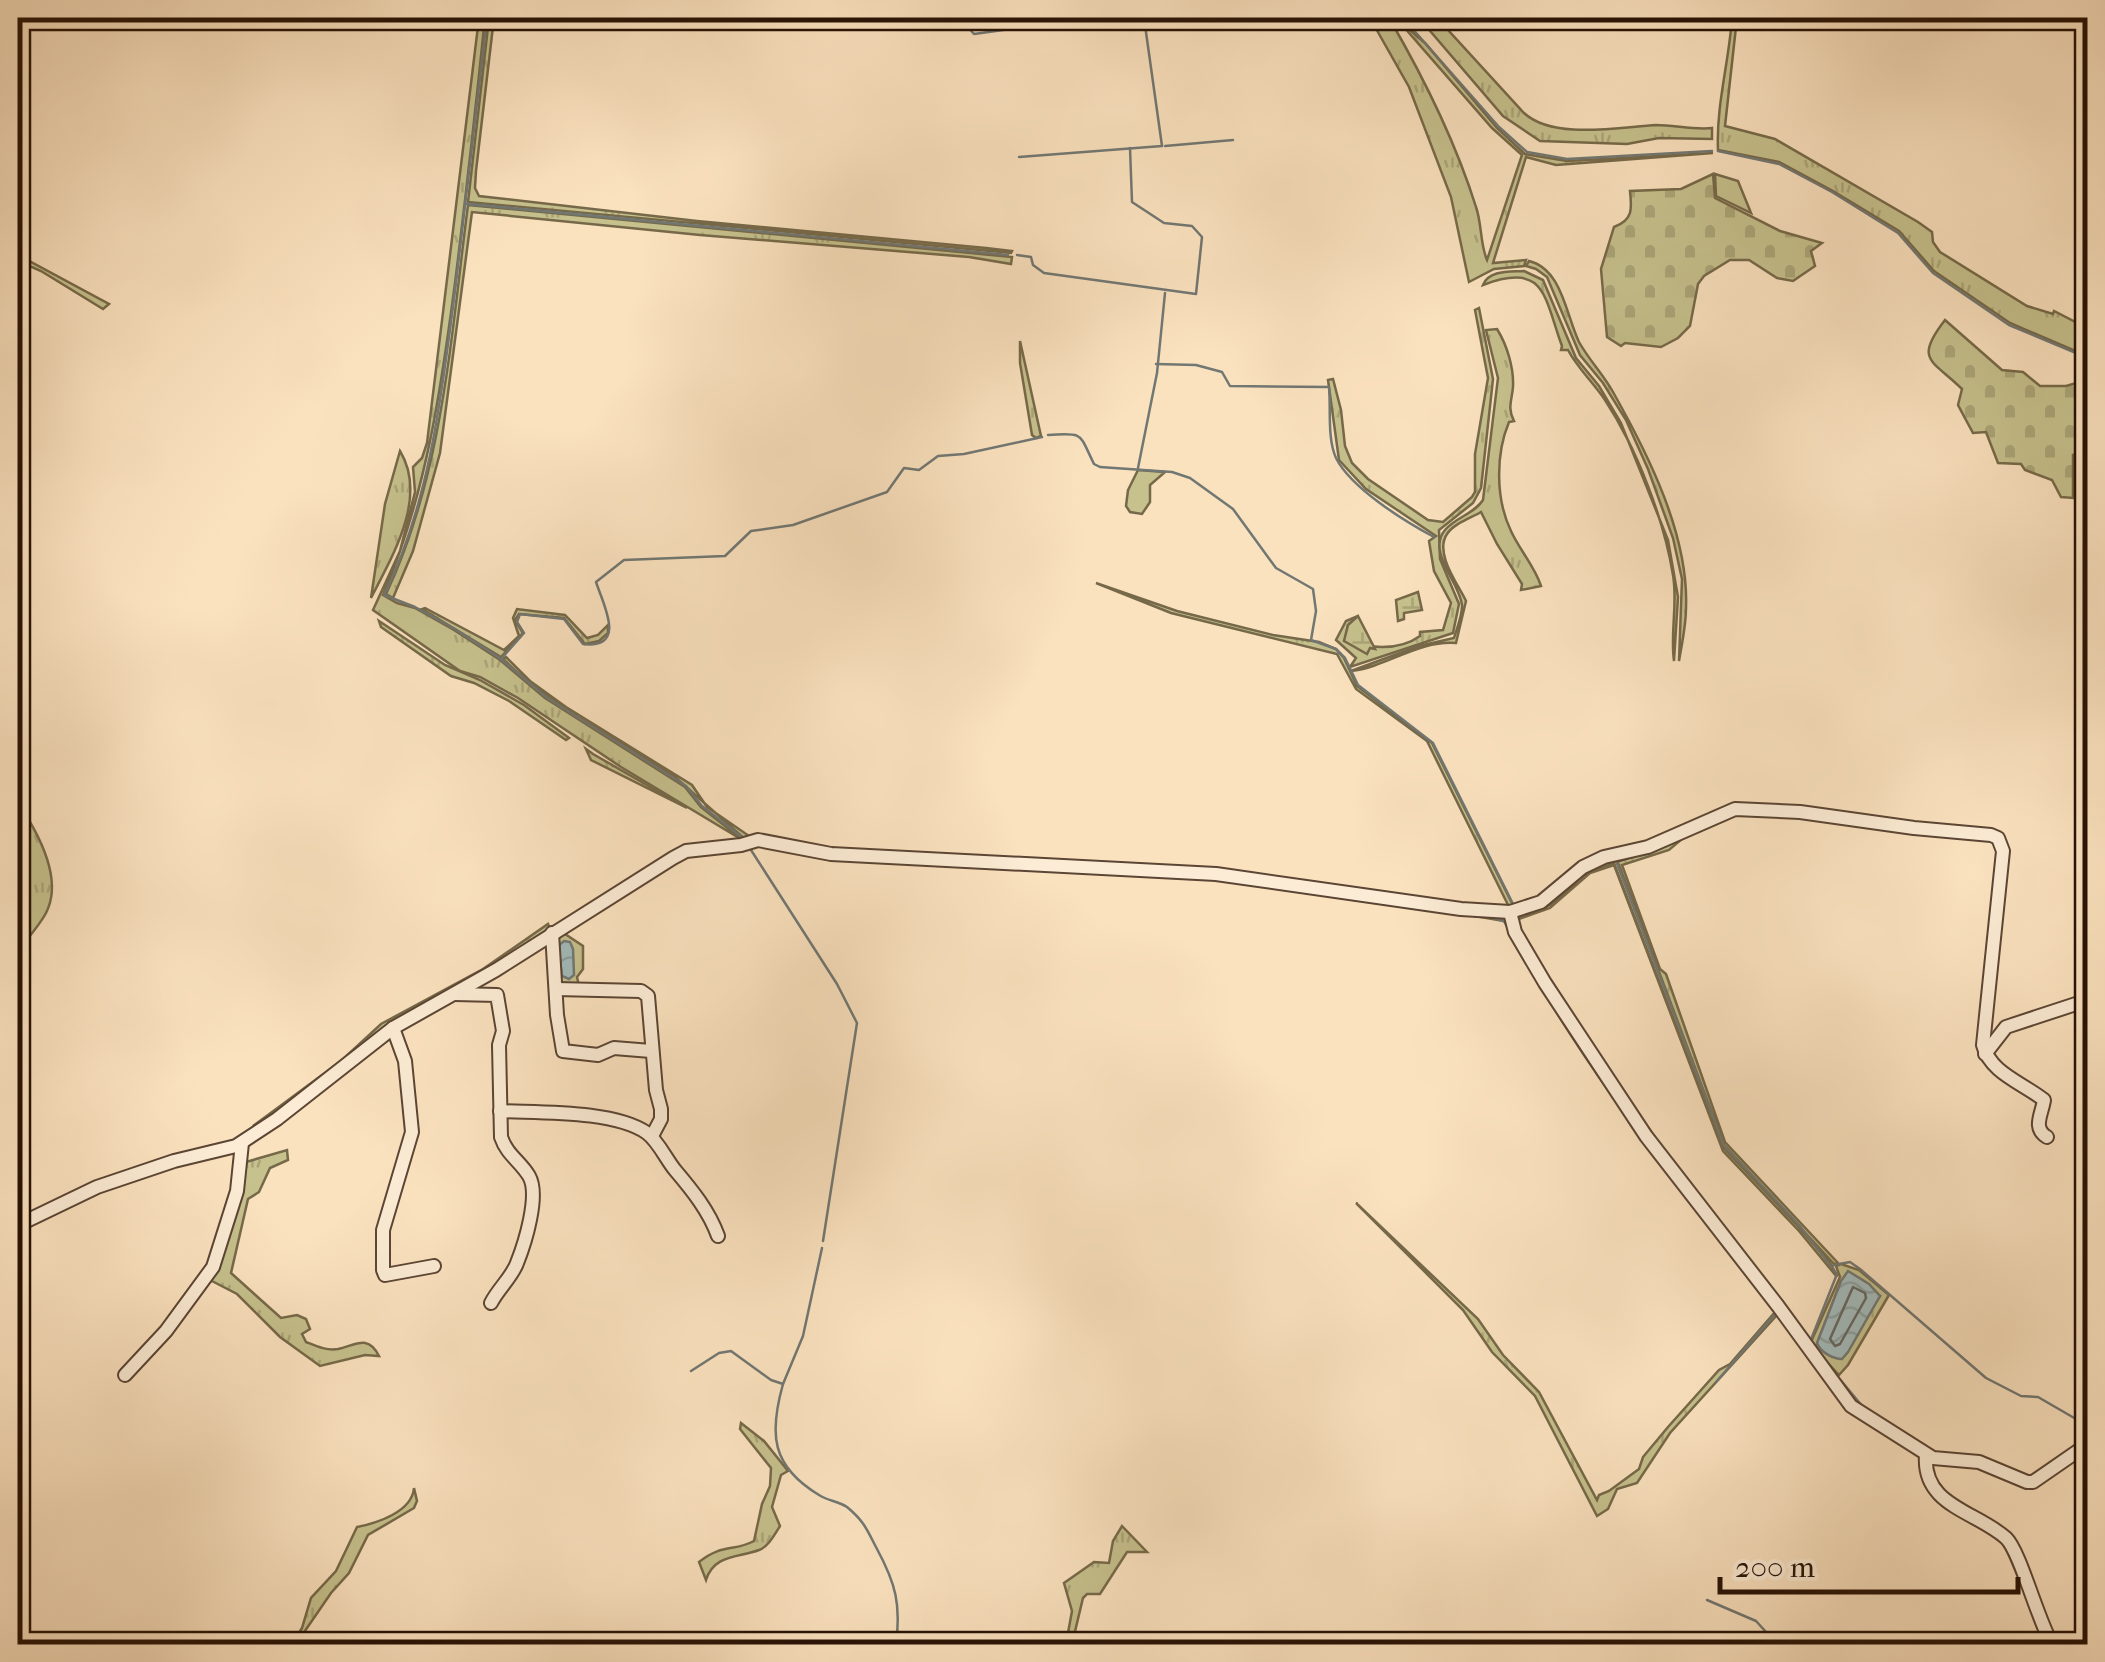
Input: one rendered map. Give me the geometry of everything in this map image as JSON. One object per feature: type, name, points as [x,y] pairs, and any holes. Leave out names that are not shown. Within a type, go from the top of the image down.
[{"type":"street","points":[[18,1224],[97,1186],[242,1142],[393,1028],[686,852],[741,846],[758,840],[831,854],[1216,874],[1461,909],[1510,912],[1541,902],[1582,867],[1604,857],[1648,847],[1734,809],[1800,812],[1991,835],[1998,838],[2003,851],[1983,1045],[1997,1069],[2044,1100],[2037,1126],[2046,1136]]},
{"type":"street","points":[[1510,912],[1515,932],[1544,983],[1646,1136],[1851,1406],[1926,1455],[1979,1462],[2032,1482],[2088,1444]]},
{"type":"street","points":[[552,933],[562,1050],[598,1056],[614,1048],[651,1050]]},
{"type":"street","points":[[556,989],[645,992],[650,1002],[651,1050],[661,1110],[652,1136]]},
{"type":"street","points":[[452,994],[498,994],[503,1144],[528,1175],[532,1202],[517,1264],[491,1304]]},
{"type":"street","points":[[1985,1054],[2006,1027],[2088,1000]]},
{"type":"street","points":[[1987,1007],[2006,1027]]},
{"type":"street","points":[[393,1028],[404,1061],[412,1132],[383,1230],[383,1270],[385,1275],[434,1266]]},
{"type":"street","points":[[500,1110],[612,1120],[652,1136],[702,1203],[718,1236]]},
{"type":"street","points":[[124,1375],[166,1331],[213,1267],[237,1190],[242,1142]]},
{"type":"street","points":[[1926,1455],[1934,1492],[1992,1528],[2015,1549],[2034,1607],[2052,1644]]},
{"type":"green space","points":[[479,18],[485,18],[444,363],[421,481],[400,550],[415,492],[413,467],[422,458],[427,443]]},
{"type":"green space","points":[[489,18],[494,18],[476,171],[475,188],[479,196],[1012,251],[468,202]]},
{"type":"green space","points":[[1370,18],[1389,18],[1438,110],[1476,207],[1487,260],[1522,155],[1492,128],[1396,18],[1425,43],[1497,128],[1525,154],[1567,161],[1713,153],[1556,165],[1526,157],[1493,263],[1526,260],[1524,266],[1494,269],[1469,282],[1451,197],[1409,87]]},
{"type":"green space","points":[[1419,18],[1437,18],[1524,113],[1536,121],[1569,129],[1656,125],[1712,128],[1712,139],[1659,138],[1627,144],[1540,141],[1503,116]]},
{"type":"green space","points":[[1732,18],[1737,18],[1725,126],[1775,139],[1918,222],[1932,232],[1940,252],[2027,306],[2053,314],[2054,311],[2087,328],[2087,356],[2010,323],[1934,271],[1899,231],[1833,191],[1779,162],[1718,150]]},
{"type":"green space","points":[[1713,174],[1715,198],[1780,231],[1822,243],[1811,251],[1815,266],[1793,281],[1777,278],[1749,260],[1730,260],[1698,284],[1690,326],[1678,338],[1661,347],[1625,343],[1621,346],[1607,337],[1601,269],[1614,227],[1630,213],[1630,191],[1681,189]]},
{"type":"green space","points":[[1715,174],[1738,181],[1751,213],[1716,196]]},
{"type":"green space","points":[[468,205],[1012,257],[1011,264],[472,212],[440,453],[413,551],[393,598],[386,594],[405,548],[433,452],[450,354]]},
{"type":"green space","points":[[18,255],[109,304],[103,309],[18,261]]},
{"type":"green space","points":[[1529,261],[1549,273],[1556,283],[1579,342],[1609,385],[1664,496],[1685,580],[1685,621],[1679,661],[1682,579],[1673,538],[1648,469],[1626,420],[1580,355],[1547,277],[1526,266]]},
{"type":"green space","points":[[1524,271],[1543,280],[1576,358],[1599,386],[1628,441],[1600,393],[1568,350],[1561,350],[1551,312],[1539,288],[1519,278],[1483,285],[1495,274]]},
{"type":"green space","points":[[1479,308],[1493,379],[1481,488],[1473,503],[1439,530],[1440,559],[1459,604],[1453,633],[1350,667],[1356,658],[1336,640],[1346,621],[1358,616],[1348,625],[1345,641],[1373,647],[1402,645],[1420,636],[1420,632],[1443,630],[1451,603],[1434,571],[1429,541],[1436,536],[1366,489],[1339,460],[1328,380],[1333,379],[1345,446],[1352,463],[1368,479],[1428,520],[1443,522],[1475,492],[1475,454],[1488,378],[1475,310]]},
{"type":"green space","points":[[1945,320],[2002,370],[2023,372],[2040,386],[2066,386],[2087,380],[2087,450],[2073,455],[2073,498],[2061,497],[2052,480],[2025,470],[2021,464],[1998,463],[1986,432],[1973,433],[1958,405],[1962,389],[1935,365],[1929,352]]},
{"type":"green space","points":[[1497,329],[1509,357],[1513,380],[1510,408],[1514,421],[1509,422],[1500,461],[1502,504],[1511,531],[1541,586],[1521,590],[1522,584],[1481,512],[1453,527],[1444,542],[1449,568],[1466,601],[1456,643],[1416,649],[1351,671],[1419,646],[1454,638],[1462,606],[1442,558],[1440,539],[1449,526],[1483,500],[1498,378],[1486,330]]},
{"type":"green space","points":[[1020,341],[1041,436],[1036,438],[1032,435],[1020,363]]},
{"type":"green space","points":[[1628,441],[1647,484],[1658,516]]},
{"type":"green space","points":[[400,451],[408,469],[409,506],[397,545],[371,598],[385,504]]},
{"type":"green space","points":[[1138,470],[1165,472],[1150,485],[1150,502],[1142,514],[1130,512],[1126,506],[1128,490]]},
{"type":"green space","points":[[1658,516],[1668,540],[1678,597],[1674,661],[1674,586]]},
{"type":"green space","points":[[400,552],[383,595],[415,608],[500,660],[545,698],[685,787],[701,807],[744,841],[621,767],[518,698],[480,677],[460,671],[373,610]]},
{"type":"green space","points":[[1096,583],[1177,611],[1336,649],[1357,686],[1432,743],[1513,905],[1534,901],[1564,884],[1539,901],[1511,911],[1427,741],[1356,689],[1337,654],[1171,613]]},
{"type":"green space","points":[[1418,592],[1422,610],[1404,613],[1404,619],[1398,621],[1396,600]]},
{"type":"green space","points":[[422,609],[504,650],[519,636],[513,618],[517,609],[565,615],[587,638],[598,635],[608,625],[608,633],[599,641],[585,644],[564,618],[519,614],[515,620],[523,633],[501,657]]},
{"type":"green space","points":[[1358,616],[1375,649],[1370,648],[1367,654],[1344,641],[1348,625]]},
{"type":"green space","points":[[379,621],[445,665],[524,705],[569,738],[566,740],[509,701],[451,676],[381,627]]},
{"type":"green space","points":[[506,657],[530,681],[566,707],[692,785],[704,803],[675,777],[561,705],[529,683],[503,659]]},
{"type":"green space","points":[[586,749],[593,754],[687,808],[591,760]]},
{"type":"green space","points":[[18,803],[46,855],[52,885],[46,913],[18,951],[18,889],[23,864],[18,843]]},
{"type":"green space","points":[[715,813],[752,838],[746,840]]},
{"type":"green space","points":[[1721,814],[1720,819],[1689,833],[1669,850],[1622,865],[1660,969],[1666,974],[1725,1142],[1838,1263],[1834,1264],[1724,1145],[1617,862],[1683,837],[1599,865],[1547,906],[1515,917],[1514,913],[1549,899],[1583,868],[1604,858],[1648,848]]},
{"type":"green space","points":[[1614,863],[1722,1146],[1798,1226],[1837,1277],[1723,1151],[1614,865],[1590,873],[1550,908],[1516,920],[1554,903],[1583,875]]},
{"type":"green space","points":[[1416,906],[1506,913],[1521,945],[1778,1314],[1670,1433],[1637,1483],[1617,1489],[1608,1509],[1597,1516],[1535,1396],[1492,1352],[1463,1310],[1356,1203],[1478,1319],[1503,1355],[1539,1392],[1597,1500],[1639,1469],[1643,1457],[1668,1427],[1775,1312],[1597,1073],[1504,921]]},
{"type":"green space","points":[[548,924],[551,931],[253,1126],[341,1061],[381,1024],[483,969]]},
{"type":"green space","points":[[562,932],[583,946],[579,986],[558,986],[555,936]]},
{"type":"green space","points":[[1519,932],[1611,1080],[1802,1334],[1680,1176],[1585,1045],[1546,986]]},
{"type":"green space","points":[[287,1150],[288,1160],[270,1168],[259,1192],[248,1199],[231,1273],[281,1318],[297,1315],[306,1319],[310,1329],[302,1334],[306,1342],[334,1349],[366,1343],[379,1356],[365,1355],[320,1366],[280,1337],[237,1294],[208,1279],[244,1178],[246,1162]]},
{"type":"green space","points":[[1836,1266],[1859,1270],[1889,1295],[1839,1375],[1810,1344],[1840,1277]],"holes":[[[1841,1281],[1880,1296],[1864,1320],[1817,1344]]]},
{"type":"green space","points":[[1827,1369],[1864,1409],[1919,1449],[1855,1406]]},
{"type":"green space","points":[[741,1423],[764,1441],[788,1471],[781,1475],[772,1507],[780,1526],[762,1548],[721,1561],[706,1580],[699,1562],[715,1552],[754,1541],[770,1486],[771,1468],[740,1429]]},
{"type":"green space","points":[[414,1488],[414,1508],[368,1535],[349,1573],[296,1644],[292,1644],[302,1628],[311,1598],[336,1571],[357,1527],[400,1510]]},
{"type":"green space","points":[[1122,1526],[1147,1552],[1127,1552],[1100,1594],[1083,1598],[1072,1644],[1066,1644],[1072,1611],[1064,1583],[1094,1562],[1109,1563],[1113,1541]]},
{"type":"water","points":[[570,942],[573,949],[574,975],[569,979],[562,976],[558,946]]},
{"type":"water","points":[[1848,1271],[1880,1296],[1842,1359],[1827,1354],[1817,1343]]},
{"type":"waterway","points":[[487,18],[439,407],[413,523],[384,595],[415,607],[501,659],[546,697],[686,786],[702,806],[743,838]]},
{"type":"waterway","points":[[960,18],[974,34],[1071,18]]},
{"type":"waterway","points":[[1019,157],[1162,146],[1144,18]]},
{"type":"waterway","points":[[1403,18],[1499,127],[1527,152],[1567,159],[1712,151]]},
{"type":"waterway","points":[[2083,18],[2088,19]]},
{"type":"waterway","points":[[1165,146],[1233,140]]},
{"type":"waterway","points":[[1017,255],[1031,257],[1033,265],[1044,273],[1196,294],[1202,237],[1192,226],[1164,223],[1132,202],[1130,148]]},
{"type":"waterway","points":[[1718,151],[1779,164],[1832,192],[1898,233],[1933,273],[2009,325],[2088,358]]},
{"type":"waterway","points":[[467,204],[1008,255]]},
{"type":"waterway","points":[[1138,468],[1157,373],[1165,293]]},
{"type":"waterway","points":[[1156,364],[1196,365],[1222,372],[1230,386],[1329,387],[1331,441],[1343,469],[1379,503],[1434,537]]},
{"type":"waterway","points":[[1048,435],[1079,437],[1094,464],[1100,467],[1172,472],[1190,478],[1233,509],[1276,568],[1313,589],[1316,611],[1311,640],[1336,649],[1358,685],[1433,743],[1513,904]]},
{"type":"waterway","points":[[501,659],[524,633],[517,622],[520,614],[564,619],[583,644],[605,640],[609,623],[596,582],[624,560],[725,556],[751,531],[793,525],[887,492],[904,468],[919,470],[938,456],[1042,437]]},
{"type":"waterway","points":[[751,850],[837,984],[857,1023],[823,1241]]},
{"type":"waterway","points":[[1601,865],[1622,859]]},
{"type":"waterway","points":[[1616,861],[1724,1146],[1799,1225],[1837,1274],[1810,1342]]},
{"type":"waterway","points":[[1522,915],[1547,906],[1573,883]]},
{"type":"waterway","points":[[1491,917],[1506,922]]},
{"type":"waterway","points":[[18,1234],[34,1224]]},
{"type":"waterway","points":[[691,1371],[719,1353],[731,1351],[771,1380],[783,1384],[803,1336],[822,1248]]},
{"type":"waterway","points":[[1834,1265],[1850,1262],[1860,1269],[1986,1378],[2021,1396],[2038,1397],[2088,1426]]},
{"type":"waterway","points":[[1717,1381],[1775,1314]]},
{"type":"waterway","points":[[1833,1371],[1863,1407]]},
{"type":"waterway","points":[[783,1384],[776,1418],[783,1460],[803,1484],[847,1507],[865,1526],[893,1584],[898,1618],[896,1644]]},
{"type":"waterway","points":[[1707,1600],[1756,1621],[1777,1644]]},
{"type":"waterway","points":[[18,1631],[42,1644]]}]
